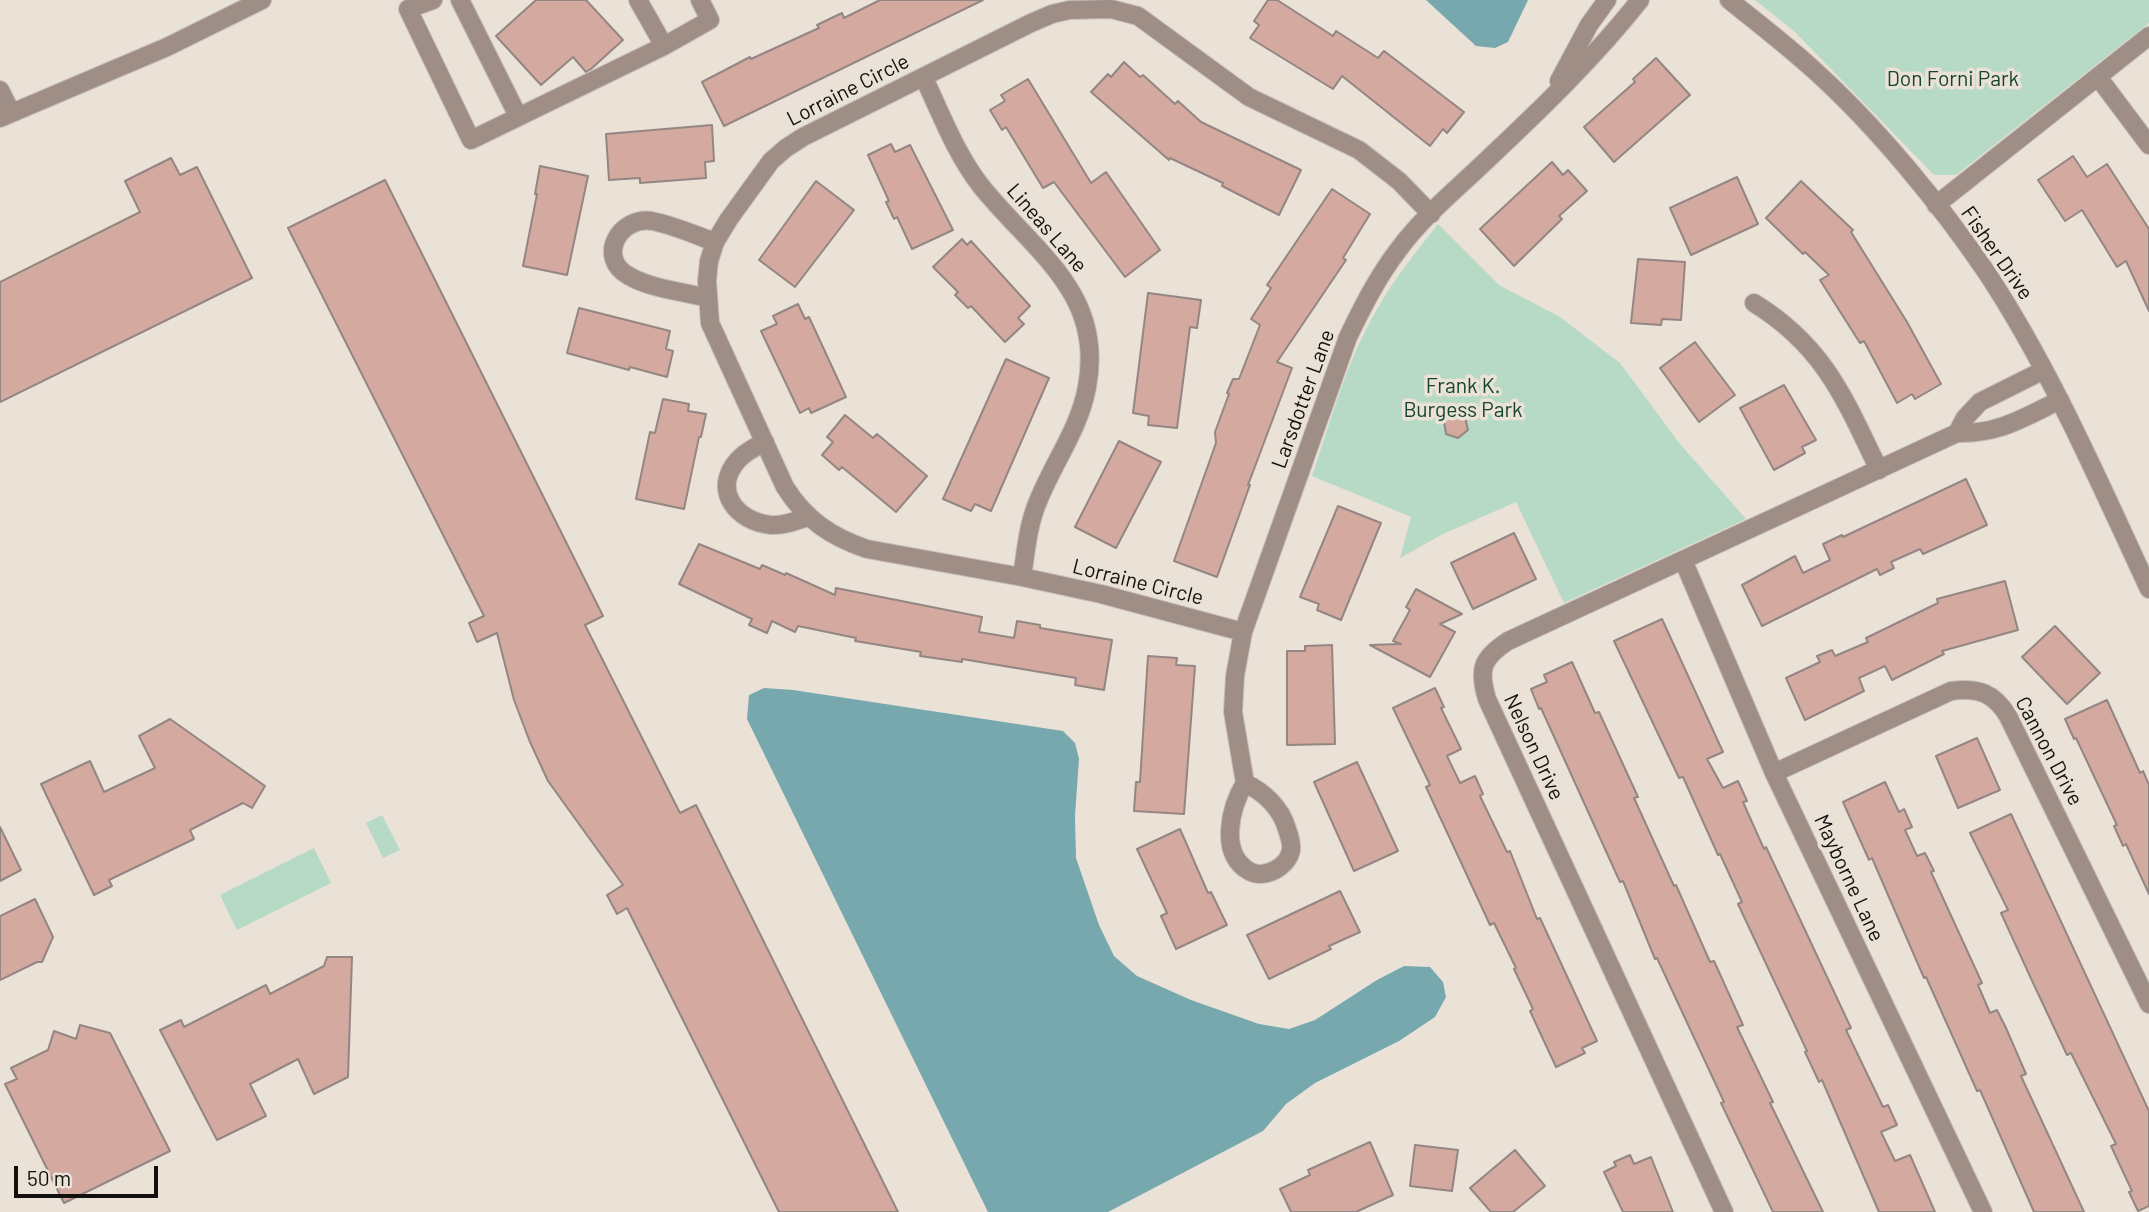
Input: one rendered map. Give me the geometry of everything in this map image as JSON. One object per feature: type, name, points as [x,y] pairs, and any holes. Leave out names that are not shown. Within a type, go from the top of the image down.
[{"type":"street","points":[[0,90],[6,115],[167,47],[262,0]]},
{"type":"street","points":[[433,0],[408,9],[471,140],[664,46],[710,20],[700,0]]},
{"type":"street","points":[[460,0],[519,116]]},
{"type":"street","points":[[638,0],[664,46]]},
{"type":"street","name":"Larsdotter Lane","points":[[1552,96],[1589,25],[1607,0]]},
{"type":"street","name":"Larsdotter Lane","points":[[1245,783],[1263,792],[1284,819],[1291,849],[1287,860],[1276,870],[1264,874],[1250,872],[1240,862],[1231,845],[1230,830],[1237,796],[1245,783],[1233,712],[1235,676],[1243,632],[1348,337],[1376,282],[1400,247],[1608,40],[1640,0]]},
{"type":"street","name":"Fisher Drive","points":[[1729,0],[1785,44],[1844,99],[1936,205],[1986,272],[2060,400],[2149,589]]},
{"type":"street","name":"Lorraine Circle","points":[[1243,632],[1022,576],[867,549],[844,541],[808,517],[785,487],[710,323],[709,261],[715,242],[771,161],[803,137],[1052,14],[1112,5],[1139,8],[1249,97],[1359,150],[1399,181],[1431,214]]},
{"type":"street","points":[[1936,205],[2149,36]]},
{"type":"street","points":[[2098,77],[2149,145]]},
{"type":"street","name":"Lineas Lane","points":[[924,78],[966,165],[996,203],[1053,264],[1075,297],[1089,336],[1090,364],[1080,414],[1037,501],[1022,576]]},
{"type":"street","points":[[708,298],[626,275],[611,250],[615,238],[625,228],[651,221],[715,242]]},
{"type":"street","points":[[1754,303],[1779,318],[1803,340],[1825,369],[1839,388],[1878,470]]},
{"type":"street","name":"Nelson Drive","points":[[1957,433],[1965,418],[1980,402],[2044,370]]},
{"type":"street","name":"Nelson Drive","points":[[1724,1212],[1492,712],[1482,683],[1482,667],[1495,649],[1508,640],[1957,433],[1978,434],[1995,430],[2060,400]]},
{"type":"street","points":[[765,442],[736,462],[727,487],[728,499],[746,519],[771,525],[786,524],[808,517]]},
{"type":"street","name":"Mayborne Lane","points":[[1683,560],[1774,773],[1983,1212]]},
{"type":"street","name":"Cannon Drive","points":[[1774,773],[1951,691],[1964,689],[1989,695],[1999,702],[2008,716],[2149,1002]]},
{"type":"green space","name":"Don Forni Park","points":[[1755,0],[2149,0],[2149,23],[1956,175],[1934,175],[1795,32]]},
{"type":"green space","name":"Frank K. Burgess Park","points":[[1438,224],[1499,285],[1560,317],[1620,363],[1680,444],[1746,519],[1564,603],[1516,502],[1443,534],[1400,558],[1411,517],[1312,476],[1340,392],[1365,330],[1405,266]]},
{"type":"green space","points":[[382,815],[400,850],[383,858],[366,823]]},
{"type":"green space","points":[[314,848],[331,883],[237,930],[220,895]]},
{"type":"water","points":[[1426,0],[1528,0],[1508,42],[1495,48],[1476,46]]},
{"type":"water","points":[[764,688],[793,690],[1063,731],[1075,743],[1079,759],[1075,816],[1076,858],[1099,925],[1114,956],[1137,976],[1191,1000],[1259,1024],[1289,1029],[1315,1020],[1404,966],[1430,967],[1443,982],[1446,997],[1435,1017],[1399,1041],[1315,1083],[1286,1104],[1263,1131],[1108,1212],[988,1212],[747,719],[749,695]]},
{"type":"building","points":[[536,0],[586,0],[623,40],[586,72],[573,57],[541,85],[496,36]]},
{"type":"building","points":[[880,0],[983,0],[724,126],[702,82],[750,57],[751,59],[819,28],[817,25],[842,13],[844,18]]},
{"type":"building","points":[[1268,0],[1277,0],[1333,36],[1336,31],[1378,58],[1384,51],[1464,112],[1447,133],[1443,129],[1430,146],[1342,76],[1333,89],[1250,38],[1259,25],[1254,21]]},
{"type":"building","points":[[1656,58],[1690,95],[1614,162],[1584,127],[1635,82],[1633,79]]},
{"type":"building","points":[[1124,62],[1175,104],[1178,101],[1201,122],[1301,170],[1279,215],[1222,186],[1223,183],[1170,158],[1169,160],[1091,92],[1108,74],[1111,77]]},
{"type":"building","points":[[1028,79],[1091,183],[1106,172],[1160,250],[1125,277],[1054,182],[1043,188],[1006,127],[1002,130],[990,110],[1005,101],[1001,95]]},
{"type":"building","points":[[712,125],[714,161],[705,162],[706,178],[640,183],[640,178],[609,180],[606,134]]},
{"type":"building","points":[[891,144],[895,152],[910,145],[953,230],[912,249],[897,217],[894,219],[886,202],[889,201],[868,155]]},
{"type":"building","points":[[2073,156],[2087,177],[2107,164],[2149,229],[2149,311],[2126,261],[2117,267],[2082,210],[2065,221],[2038,180]]},
{"type":"building","points":[[171,158],[180,175],[197,167],[252,278],[0,402],[0,282],[140,212],[125,181]]},
{"type":"building","points":[[1552,162],[1563,175],[1568,170],[1587,191],[1559,216],[1562,219],[1514,266],[1480,229]]},
{"type":"building","points":[[540,166],[588,176],[567,275],[523,266]]},
{"type":"building","points":[[1737,177],[1758,224],[1691,255],[1670,208]]},
{"type":"building","points":[[385,180],[603,616],[585,625],[680,813],[696,805],[898,1212],[779,1212],[627,908],[617,914],[607,895],[623,885],[548,781],[514,700],[497,633],[477,642],[469,623],[484,616],[288,228]]},
{"type":"building","points":[[816,181],[854,210],[795,287],[759,260]]},
{"type":"building","points":[[1801,181],[1853,230],[1851,232],[1907,322],[1941,384],[1915,399],[1912,394],[1897,403],[1864,341],[1860,343],[1820,280],[1829,275],[1766,218]]},
{"type":"building","points":[[1332,189],[1370,214],[1343,258],[1346,260],[1277,362],[1292,368],[1217,577],[1174,561],[1216,443],[1215,432],[1229,394],[1227,393],[1233,379],[1239,379],[1260,325],[1251,319],[1271,288],[1267,285]]},
{"type":"building","points":[[962,239],[967,245],[971,241],[1030,306],[1018,318],[1024,324],[1005,342],[971,306],[968,308],[955,295],[958,292],[933,267]]},
{"type":"building","points":[[1638,259],[1685,262],[1681,320],[1662,319],[1661,325],[1631,323]]},
{"type":"building","points":[[1148,293],[1201,300],[1197,328],[1190,327],[1177,428],[1148,425],[1149,416],[1133,413]]},
{"type":"building","points":[[798,304],[805,319],[809,317],[846,397],[811,413],[809,408],[800,413],[761,331],[777,324],[773,316]]},
{"type":"building","points":[[579,308],[670,331],[666,349],[673,351],[667,377],[567,353]]},
{"type":"building","points":[[1695,342],[1735,395],[1699,422],[1660,368]]},
{"type":"building","points":[[1006,359],[1049,378],[991,511],[975,504],[971,511],[943,499]]},
{"type":"building","points":[[1784,385],[1816,440],[1802,447],[1805,453],[1774,470],[1740,408]]},
{"type":"building","points":[[663,399],[689,404],[688,411],[706,414],[684,509],[636,499],[650,432],[655,433]]},
{"type":"building","points":[[1453,413],[1465,417],[1468,430],[1458,438],[1446,434],[1444,421]]},
{"type":"building","points":[[845,415],[873,438],[877,434],[927,476],[896,512],[842,467],[839,470],[822,455],[833,442],[827,437]]},
{"type":"building","points":[[1119,441],[1161,462],[1116,548],[1075,527]]},
{"type":"building","points":[[1966,479],[1987,525],[1923,554],[1920,549],[1891,562],[1894,568],[1880,575],[1877,569],[1762,626],[1742,585],[1795,556],[1803,573],[1830,560],[1823,544]]},
{"type":"building","points":[[1338,506],[1381,523],[1341,620],[1317,610],[1319,604],[1300,597]]},
{"type":"building","points":[[1514,533],[1536,579],[1473,609],[1451,563]]},
{"type":"building","points":[[699,544],[760,569],[762,565],[785,575],[786,573],[835,595],[836,588],[982,617],[979,632],[1014,638],[1017,621],[1040,625],[1040,628],[1112,640],[1104,690],[1075,685],[1076,678],[962,659],[962,662],[920,656],[921,652],[855,641],[856,638],[798,626],[795,632],[772,621],[767,633],[749,625],[752,619],[679,584]]},
{"type":"building","points":[[2005,581],[2018,630],[1942,651],[1944,654],[1892,680],[1885,666],[1859,678],[1864,691],[1805,720],[1786,678],[1820,662],[1817,656],[1832,650],[1835,656],[1868,642],[1866,638],[1938,603],[1937,599]]},
{"type":"building","points":[[1416,589],[1462,614],[1440,624],[1455,632],[1430,677],[1370,645],[1401,644],[1393,641],[1410,610],[1406,607]]},
{"type":"building","points":[[1662,619],[1723,752],[1707,759],[1723,788],[1738,781],[1747,801],[1743,802],[1764,849],[1766,847],[1851,1028],[1846,1030],[1883,1107],[1888,1105],[1897,1125],[1881,1132],[1895,1161],[1910,1155],[1935,1212],[1879,1212],[1822,1080],[1819,1082],[1738,904],[1742,902],[1720,854],[1718,855],[1683,777],[1679,778],[1614,641]]},
{"type":"building","points":[[2055,626],[2100,673],[2067,704],[2022,657]]},
{"type":"building","points":[[1332,645],[1335,744],[1287,745],[1287,651],[1305,651],[1305,646]]},
{"type":"building","points":[[1148,656],[1177,658],[1176,665],[1195,666],[1184,814],[1134,811],[1136,782],[1140,782]]},
{"type":"building","points":[[1572,662],[1595,713],[1599,712],[1638,797],[1634,798],[1710,962],[1714,961],[1743,1025],[1737,1027],[1773,1102],[1770,1103],[1823,1212],[1773,1212],[1657,958],[1655,959],[1623,881],[1620,882],[1541,708],[1539,709],[1531,689],[1547,682],[1544,675]]},
{"type":"building","points":[[1435,688],[1444,707],[1441,708],[1461,749],[1447,756],[1460,783],[1475,776],[1483,794],[1480,796],[1507,852],[1510,851],[1537,919],[1540,918],[1597,1041],[1582,1048],[1585,1053],[1556,1067],[1530,1011],[1533,1009],[1514,969],[1516,968],[1494,923],[1490,925],[1426,787],[1430,785],[1393,708]]},
{"type":"building","points":[[2107,700],[2140,773],[2143,771],[2149,785],[2149,894],[2126,844],[2123,846],[2114,826],[2117,825],[2065,719]]},
{"type":"building","points":[[170,719],[265,786],[252,808],[243,803],[190,830],[194,839],[109,880],[112,886],[94,895],[41,784],[90,761],[104,792],[155,768],[139,736]]},
{"type":"building","points":[[1977,738],[2000,790],[1958,808],[1936,756]]},
{"type":"building","points":[[1357,762],[1398,851],[1354,871],[1314,782]]},
{"type":"building","points":[[1885,782],[1899,812],[1904,809],[1912,827],[1905,830],[1917,856],[1925,853],[1934,871],[1931,872],[1982,983],[1978,985],[1990,1013],[1997,1010],[2006,1028],[2026,1074],[2021,1076],[2084,1212],[2034,1212],[1980,1090],[1977,1091],[1926,977],[1924,978],[1872,858],[1869,860],[1843,802]]},
{"type":"building","points":[[2011,814],[2149,1111],[2149,1206],[2138,1211],[2129,1192],[2132,1191],[2111,1146],[2116,1144],[2071,1053],[2067,1055],[2034,985],[2001,913],[2008,910],[1970,833]]},
{"type":"building","points":[[0,827],[21,870],[0,881]]},
{"type":"building","points":[[1180,829],[1208,893],[1211,892],[1227,925],[1176,949],[1161,916],[1167,913],[1137,849]]},
{"type":"building","points":[[1340,891],[1360,932],[1269,979],[1247,935]]},
{"type":"building","points":[[35,899],[53,937],[42,962],[0,980],[0,916]]},
{"type":"building","points":[[327,957],[352,957],[348,1077],[314,1094],[298,1059],[250,1084],[266,1116],[217,1140],[160,1030],[181,1020],[184,1027],[266,985],[270,994],[324,966]]},
{"type":"building","points":[[80,1025],[110,1033],[170,1151],[64,1203],[5,1084],[17,1079],[11,1068],[48,1050],[54,1031],[76,1039]]},
{"type":"building","points":[[1370,1142],[1393,1195],[1356,1212],[1291,1212],[1280,1189],[1310,1175],[1308,1170]]},
{"type":"building","points":[[1415,1145],[1458,1150],[1452,1191],[1410,1186]]},
{"type":"building","points":[[1515,1150],[1545,1186],[1513,1212],[1491,1212],[1470,1188]]},
{"type":"building","points":[[1630,1155],[1634,1164],[1651,1157],[1673,1212],[1623,1212],[1604,1172],[1616,1166],[1614,1162]]}]
